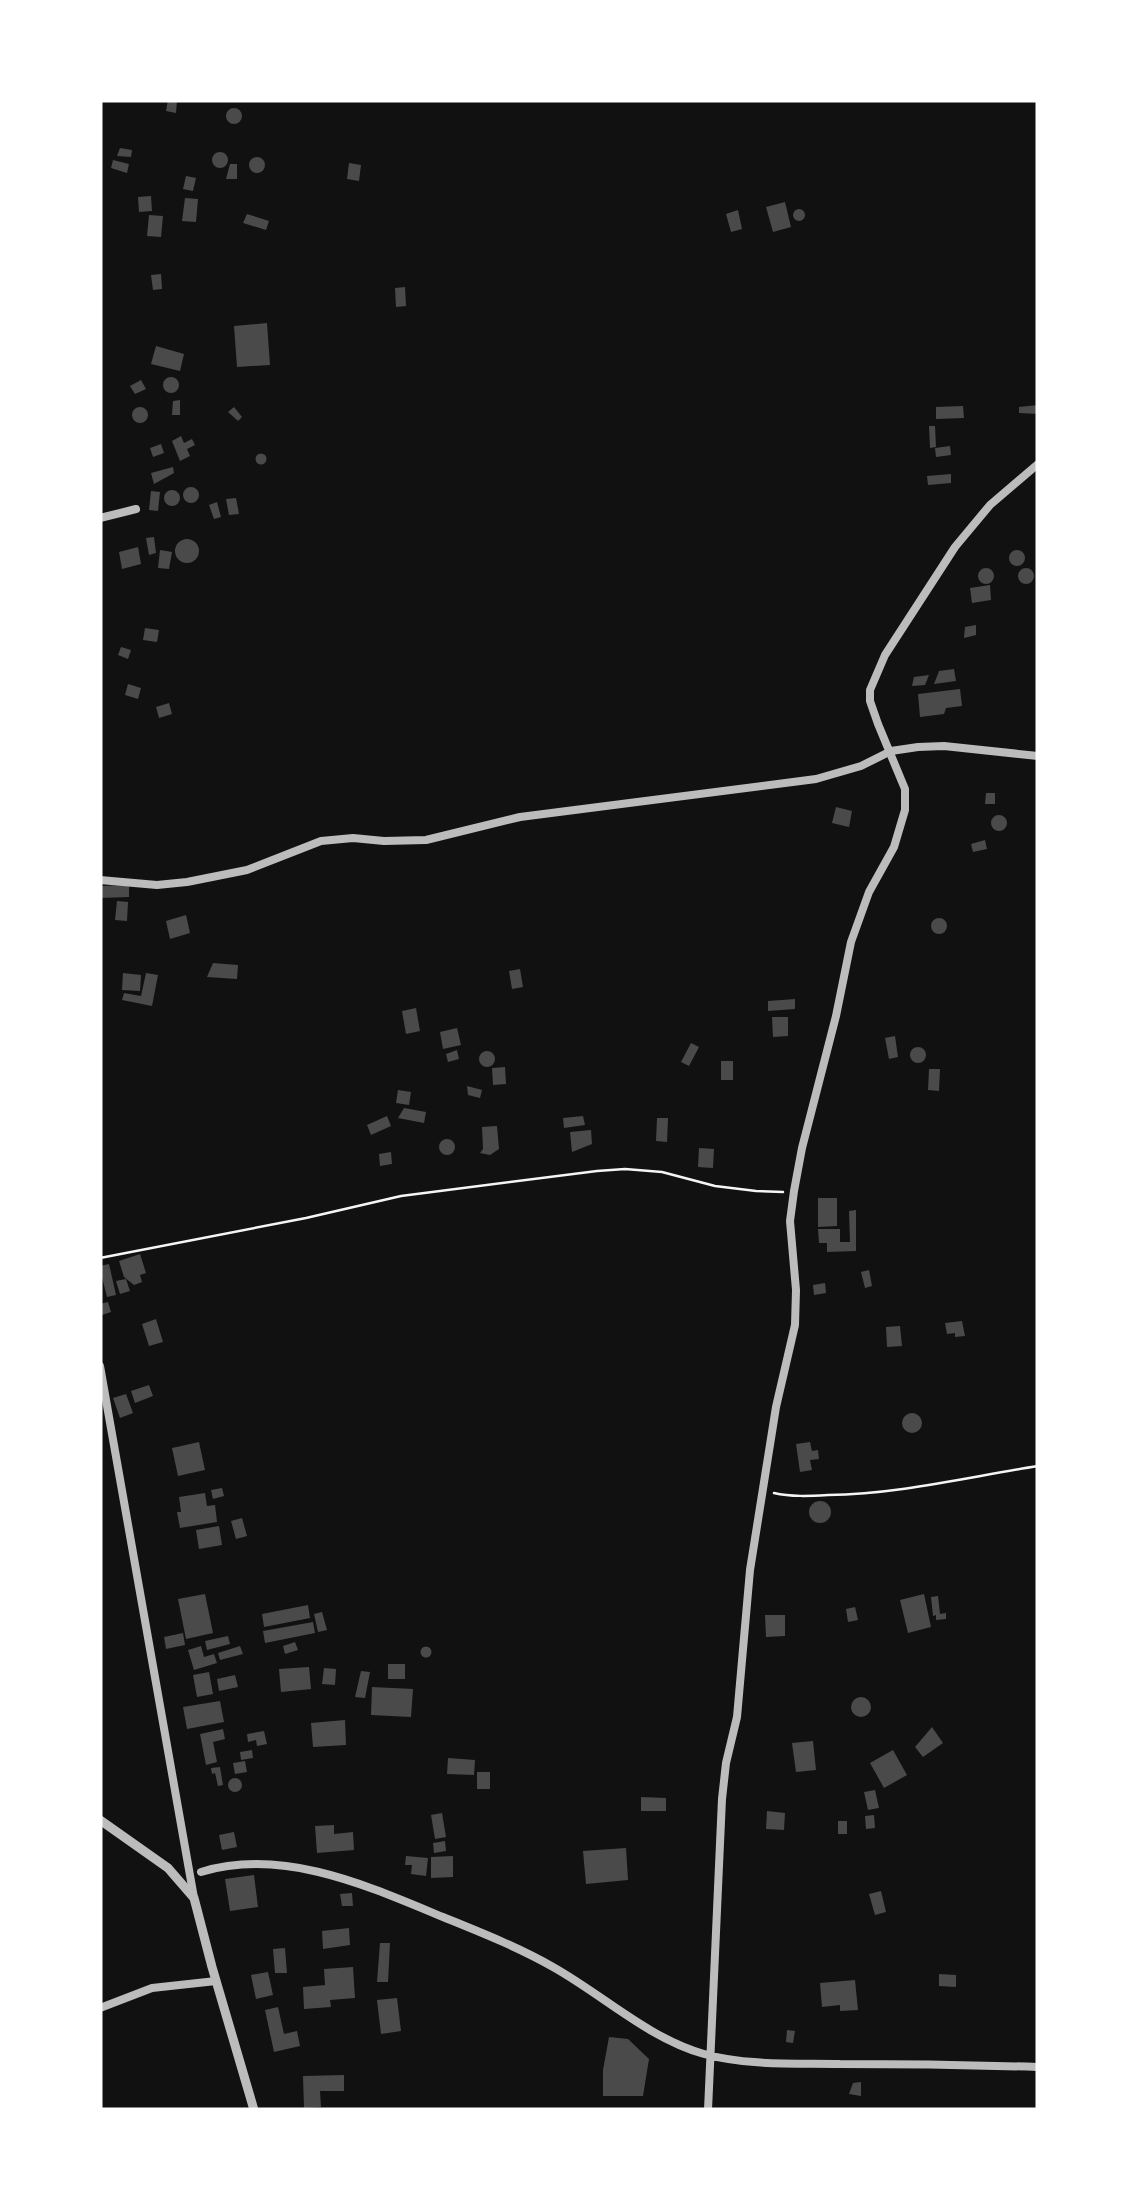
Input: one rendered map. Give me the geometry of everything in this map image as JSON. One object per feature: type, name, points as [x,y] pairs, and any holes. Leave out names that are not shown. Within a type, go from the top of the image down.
[{"type":"street","points":[[708,2110],[722,1799],[737,1716],[750,1570],[762,1490],[776,1407],[796,1325],[790,1221],[794,1191],[851,942],[869,892],[894,846],[905,810],[906,789],[870,701],[870,690],[919,600],[955,547],[990,505],[1038,464]]},
{"type":"street","points":[[100,518],[136,509]]},
{"type":"street","points":[[100,880],[157,885],[213,878],[247,870],[321,841],[426,840],[520,818],[816,780],[842,774],[891,751],[944,746],[1038,756]]},
{"type":"street","points":[[100,1366],[194,1898],[254,2110]]},
{"type":"street","points":[[100,1820],[168,1868],[194,1898]]},
{"type":"street","points":[[201,1872],[226,1866],[281,1866],[340,1876],[521,1950],[658,2034],[712,2056],[784,2063],[1038,2067]]},
{"type":"street","points":[[100,2008],[152,1988],[216,1981]]},
{"type":"path","points":[[100,1258],[401,1196],[597,1172],[662,1172],[725,1187],[794,1191]]},
{"type":"path","points":[[762,1490],[793,1495],[857,1494],[1038,1466]]},
{"type":"building","points":[[168,100],[177,101],[176,113],[166,111]]},
{"type":"building","points":[[234,108],[242,116],[234,124],[226,116]]},
{"type":"building","points":[[120,148],[132,150],[131,157],[117,156]]},
{"type":"building","points":[[220,152],[228,160],[220,168],[212,160]]},
{"type":"building","points":[[257,157],[265,165],[257,173],[249,165]]},
{"type":"building","points":[[113,160],[129,164],[127,173],[111,168]]},
{"type":"building","points":[[349,163],[361,165],[359,181],[347,179]]},
{"type":"building","points":[[230,164],[237,164],[237,179],[226,179]]},
{"type":"building","points":[[186,176],[196,178],[193,191],[183,189]]},
{"type":"building","points":[[151,196],[152,211],[139,212],[138,197]]},
{"type":"building","points":[[185,198],[198,199],[196,222],[182,221]]},
{"type":"building","points":[[785,202],[791,227],[773,232],[766,207]]},
{"type":"building","points":[[799,209],[805,215],[799,221],[793,215]]},
{"type":"building","points":[[738,210],[742,229],[731,232],[726,214]]},
{"type":"building","points":[[247,214],[269,221],[266,230],[243,223]]},
{"type":"building","points":[[149,215],[163,216],[161,237],[147,236]]},
{"type":"building","points":[[161,274],[162,289],[153,290],[151,275]]},
{"type":"building","points":[[405,287],[406,306],[396,307],[395,288]]},
{"type":"building","points":[[267,323],[270,365],[237,367],[234,326]]},
{"type":"building","points":[[156,346],[184,354],[180,371],[151,364]]},
{"type":"building","points":[[171,377],[179,385],[171,393],[163,385]]},
{"type":"building","points":[[141,380],[146,389],[135,394],[130,386]]},
{"type":"building","points":[[180,400],[180,415],[172,415],[173,401]]},
{"type":"building","points":[[1038,405],[1038,414],[1019,413],[1019,407]]},
{"type":"building","points":[[963,406],[964,418],[936,419],[936,407]]},
{"type":"building","points":[[140,407],[148,415],[140,423],[132,415]]},
{"type":"building","points":[[234,407],[242,417],[238,421],[228,412]]},
{"type":"building","points":[[929,426],[935,426],[936,447],[930,448]]},
{"type":"building","points":[[181,436],[184,443],[192,439],[195,445],[187,449],[190,456],[180,461],[172,441]]},
{"type":"building","points":[[161,444],[164,453],[153,457],[150,448]]},
{"type":"building","points":[[950,446],[951,455],[936,457],[935,448]]},
{"type":"building","points":[[261,453],[267,459],[261,465],[255,459]]},
{"type":"building","points":[[173,467],[174,473],[154,484],[151,473]]},
{"type":"building","points":[[951,474],[951,483],[928,485],[927,476]]},
{"type":"building","points":[[191,487],[199,495],[191,503],[183,495]]},
{"type":"building","points":[[172,490],[180,498],[172,506],[164,498]]},
{"type":"building","points":[[151,491],[160,492],[158,511],[149,510]]},
{"type":"building","points":[[236,498],[239,514],[229,515],[226,499]]},
{"type":"building","points":[[217,502],[221,517],[214,519],[209,505]]},
{"type":"building","points":[[154,537],[156,553],[149,555],[146,538]]},
{"type":"building","points":[[187,539],[199,551],[187,563],[175,551]]},
{"type":"building","points":[[138,547],[141,564],[122,569],[119,552]]},
{"type":"building","points":[[160,550],[172,552],[169,569],[158,568]]},
{"type":"building","points":[[1017,550],[1025,558],[1017,566],[1009,558]]},
{"type":"building","points":[[986,568],[994,576],[986,584],[978,576]]},
{"type":"building","points":[[1026,568],[1034,576],[1026,584],[1018,576]]},
{"type":"building","points":[[990,585],[991,600],[972,603],[970,588]]},
{"type":"building","points":[[976,625],[976,635],[964,638],[965,627]]},
{"type":"building","points":[[145,628],[159,630],[157,642],[143,640]]},
{"type":"building","points":[[121,647],[131,650],[128,659],[118,655]]},
{"type":"building","points":[[954,669],[956,681],[934,684],[939,671]]},
{"type":"building","points":[[929,675],[925,685],[912,686],[914,677]]},
{"type":"building","points":[[128,684],[141,688],[138,699],[125,695]]},
{"type":"building","points":[[960,689],[962,706],[946,708],[944,714],[920,717],[918,694]]},
{"type":"building","points":[[169,703],[172,714],[159,718],[156,707]]},
{"type":"building","points":[[986,793],[995,793],[995,804],[985,804]]},
{"type":"building","points":[[836,807],[852,811],[849,827],[832,823]]},
{"type":"building","points":[[999,815],[1007,823],[999,831],[991,823]]},
{"type":"building","points":[[985,840],[987,849],[973,852],[971,844]]},
{"type":"building","points":[[129,885],[129,897],[100,898],[100,886]]},
{"type":"building","points":[[117,901],[128,902],[127,921],[115,920]]},
{"type":"building","points":[[186,915],[190,933],[170,939],[166,921]]},
{"type":"building","points":[[939,918],[947,926],[939,934],[931,926]]},
{"type":"building","points":[[213,963],[238,965],[237,979],[207,977]]},
{"type":"building","points":[[520,969],[523,987],[512,989],[509,971]]},
{"type":"building","points":[[123,973],[141,975],[140,991],[122,990]]},
{"type":"building","points":[[146,973],[158,975],[152,1006],[122,1000],[124,993],[141,996]]},
{"type":"building","points":[[795,999],[795,1009],[768,1011],[768,1001]]},
{"type":"building","points":[[416,1008],[420,1031],[406,1034],[402,1011]]},
{"type":"building","points":[[772,1017],[788,1017],[788,1036],[773,1037]]},
{"type":"building","points":[[457,1028],[461,1045],[443,1049],[440,1032]]},
{"type":"building","points":[[895,1036],[898,1057],[889,1059],[885,1038]]},
{"type":"building","points":[[691,1043],[699,1047],[689,1066],[681,1062]]},
{"type":"building","points":[[918,1047],[926,1055],[918,1063],[910,1055]]},
{"type":"building","points":[[457,1050],[459,1059],[448,1062],[446,1054]]},
{"type":"building","points":[[487,1051],[495,1059],[487,1067],[479,1059]]},
{"type":"building","points":[[721,1061],[733,1061],[733,1080],[721,1080]]},
{"type":"building","points":[[505,1067],[506,1084],[493,1085],[492,1068]]},
{"type":"building","points":[[929,1069],[940,1069],[939,1091],[928,1090]]},
{"type":"building","points":[[467,1086],[482,1090],[480,1098],[468,1095]]},
{"type":"building","points":[[398,1090],[411,1092],[409,1105],[396,1103]]},
{"type":"building","points":[[404,1108],[426,1112],[424,1123],[398,1118]]},
{"type":"building","points":[[387,1116],[391,1126],[371,1135],[367,1125]]},
{"type":"building","points":[[583,1116],[585,1125],[564,1128],[563,1118]]},
{"type":"building","points":[[657,1118],[668,1118],[667,1142],[656,1141]]},
{"type":"building","points":[[497,1126],[499,1149],[490,1155],[480,1153],[482,1127]]},
{"type":"building","points":[[591,1130],[592,1144],[572,1152],[570,1132]]},
{"type":"building","points":[[447,1139],[455,1147],[447,1155],[439,1147]]},
{"type":"building","points":[[699,1148],[714,1149],[713,1168],[698,1167]]},
{"type":"building","points":[[391,1152],[392,1164],[380,1166],[379,1154]]},
{"type":"building","points":[[818,1198],[837,1198],[837,1226],[818,1227]]},
{"type":"building","points":[[856,1210],[856,1251],[827,1252],[827,1243],[819,1243],[818,1229],[840,1229],[840,1242],[850,1242],[849,1211]]},
{"type":"building","points":[[140,1254],[146,1273],[140,1275],[142,1282],[134,1285],[124,1277],[119,1261]]},
{"type":"building","points":[[109,1264],[116,1295],[107,1297],[100,1266]]},
{"type":"building","points":[[869,1270],[872,1286],[865,1288],[861,1272]]},
{"type":"building","points":[[126,1279],[130,1291],[120,1294],[116,1281]]},
{"type":"building","points":[[825,1283],[826,1293],[814,1295],[813,1285]]},
{"type":"building","points":[[108,1302],[111,1312],[102,1315],[100,1304]]},
{"type":"building","points":[[156,1319],[163,1342],[149,1346],[142,1324]]},
{"type":"building","points":[[962,1321],[965,1336],[947,1334],[945,1323]]},
{"type":"building","points":[[900,1326],[902,1346],[887,1347],[886,1327]]},
{"type":"building","points":[[149,1385],[153,1396],[135,1403],[131,1391]]},
{"type":"building","points":[[126,1394],[133,1413],[120,1418],[113,1398]]},
{"type":"building","points":[[912,1413],[922,1423],[912,1433],[902,1423]]},
{"type":"building","points":[[199,1442],[205,1470],[178,1476],[172,1448]]},
{"type":"building","points":[[810,1442],[812,1451],[818,1450],[819,1459],[810,1460],[812,1470],[800,1472],[796,1444]]},
{"type":"building","points":[[222,1488],[224,1496],[213,1499],[211,1490]]},
{"type":"building","points":[[205,1493],[207,1506],[215,1505],[217,1522],[180,1528],[179,1497]]},
{"type":"building","points":[[820,1501],[828,1504],[828,1520],[820,1523],[812,1520],[809,1512],[812,1504]]},
{"type":"building","points":[[242,1518],[247,1536],[236,1539],[231,1521]]},
{"type":"building","points":[[219,1526],[222,1545],[199,1549],[196,1530]]},
{"type":"building","points":[[205,1594],[213,1633],[186,1639],[178,1599]]},
{"type":"building","points":[[924,1594],[931,1627],[908,1633],[900,1600]]},
{"type":"building","points":[[938,1596],[940,1614],[946,1613],[946,1619],[936,1620],[933,1616],[931,1597]]},
{"type":"building","points":[[308,1605],[310,1618],[264,1627],[262,1614]]},
{"type":"building","points":[[855,1607],[858,1620],[848,1622],[846,1609]]},
{"type":"building","points":[[322,1612],[327,1630],[318,1632],[314,1614]]},
{"type":"building","points":[[765,1615],[785,1615],[785,1636],[766,1637]]},
{"type":"building","points":[[313,1622],[315,1633],[265,1643],[263,1631]]},
{"type":"building","points":[[183,1633],[185,1645],[166,1649],[164,1637]]},
{"type":"building","points":[[228,1636],[230,1644],[207,1650],[205,1641]]},
{"type":"building","points":[[295,1642],[298,1650],[285,1654],[283,1646]]},
{"type":"building","points":[[201,1646],[204,1657],[214,1654],[217,1663],[194,1670],[188,1650]]},
{"type":"building","points":[[240,1646],[243,1654],[220,1660],[218,1653]]},
{"type":"building","points":[[426,1646],[432,1652],[426,1658],[420,1652]]},
{"type":"building","points":[[388,1664],[405,1664],[405,1679],[388,1679]]},
{"type":"building","points":[[309,1667],[311,1689],[281,1692],[279,1669]]},
{"type":"building","points":[[324,1668],[336,1669],[335,1685],[322,1684]]},
{"type":"building","points":[[361,1671],[370,1672],[365,1698],[355,1697]]},
{"type":"building","points":[[209,1672],[213,1694],[197,1697],[193,1675]]},
{"type":"building","points":[[235,1675],[238,1687],[219,1691],[217,1679]]},
{"type":"building","points":[[372,1687],[413,1689],[411,1717],[371,1715]]},
{"type":"building","points":[[857,1697],[865,1697],[871,1707],[865,1717],[857,1717],[851,1711],[851,1703]]},
{"type":"building","points":[[220,1701],[224,1722],[187,1729],[183,1707]]},
{"type":"building","points":[[345,1720],[346,1745],[313,1747],[311,1723]]},
{"type":"building","points":[[932,1727],[943,1743],[923,1757],[915,1747]]},
{"type":"building","points":[[223,1729],[225,1739],[213,1742],[217,1762],[206,1765],[200,1734]]},
{"type":"building","points":[[264,1731],[267,1744],[257,1746],[256,1740],[248,1742],[247,1734]]},
{"type":"building","points":[[813,1741],[816,1770],[796,1772],[792,1743]]},
{"type":"building","points":[[252,1750],[253,1758],[241,1760],[240,1752]]},
{"type":"building","points":[[893,1750],[907,1775],[884,1788],[870,1763]]},
{"type":"building","points":[[448,1758],[475,1760],[474,1775],[447,1774]]},
{"type":"building","points":[[245,1761],[247,1772],[235,1774],[233,1763]]},
{"type":"building","points":[[220,1767],[223,1785],[218,1786],[211,1768]]},
{"type":"building","points":[[477,1772],[490,1772],[490,1789],[477,1789]]},
{"type":"building","points":[[235,1778],[242,1785],[235,1792],[228,1785]]},
{"type":"building","points":[[875,1790],[879,1808],[868,1810],[864,1792]]},
{"type":"building","points":[[641,1797],[666,1798],[666,1811],[641,1811]]},
{"type":"building","points":[[767,1811],[785,1813],[784,1830],[766,1829]]},
{"type":"building","points":[[442,1813],[446,1837],[435,1839],[431,1815]]},
{"type":"building","points":[[874,1815],[875,1828],[866,1829],[865,1816]]},
{"type":"building","points":[[838,1821],[847,1821],[847,1834],[838,1834]]},
{"type":"building","points":[[334,1825],[334,1834],[353,1832],[354,1850],[317,1853],[315,1826]]},
{"type":"building","points":[[234,1832],[237,1847],[222,1850],[219,1835]]},
{"type":"building","points":[[445,1841],[446,1851],[434,1853],[433,1843]]},
{"type":"building","points":[[626,1848],[628,1880],[586,1884],[583,1851]]},
{"type":"building","points":[[406,1856],[428,1858],[426,1876],[411,1874],[412,1865],[405,1865]]},
{"type":"building","points":[[453,1856],[453,1877],[431,1878],[431,1857]]},
{"type":"building","points":[[254,1875],[258,1907],[230,1911],[225,1879]]},
{"type":"building","points":[[881,1891],[886,1912],[875,1915],[869,1894]]},
{"type":"building","points":[[352,1893],[353,1906],[342,1906],[340,1894]]},
{"type":"building","points":[[349,1928],[350,1945],[323,1949],[322,1931]]},
{"type":"building","points":[[380,1943],[390,1943],[388,1982],[377,1982]]},
{"type":"building","points":[[285,1948],[287,1973],[275,1973],[273,1949]]},
{"type":"building","points":[[353,1967],[355,1998],[330,2000],[331,2007],[304,2009],[303,1987],[325,1985],[324,1969]]},
{"type":"building","points":[[268,1972],[273,1995],[256,1999],[251,1975]]},
{"type":"building","points":[[939,1974],[956,1975],[956,1987],[939,1986]]},
{"type":"building","points":[[855,1980],[858,2010],[840,2011],[840,2005],[822,2007],[820,1983]]},
{"type":"building","points":[[397,1998],[401,2031],[381,2034],[377,2000]]},
{"type":"building","points":[[278,2007],[284,2034],[297,2031],[300,2046],[274,2052],[265,2010]]},
{"type":"building","points":[[787,2030],[795,2031],[793,2043],[786,2042]]},
{"type":"building","points":[[609,2037],[628,2039],[649,2059],[643,2096],[603,2096]]},
{"type":"building","points":[[344,2075],[344,2091],[320,2091],[321,2107],[304,2108],[303,2076]]},
{"type":"building","points":[[861,2082],[861,2096],[849,2094],[853,2083]]}]
